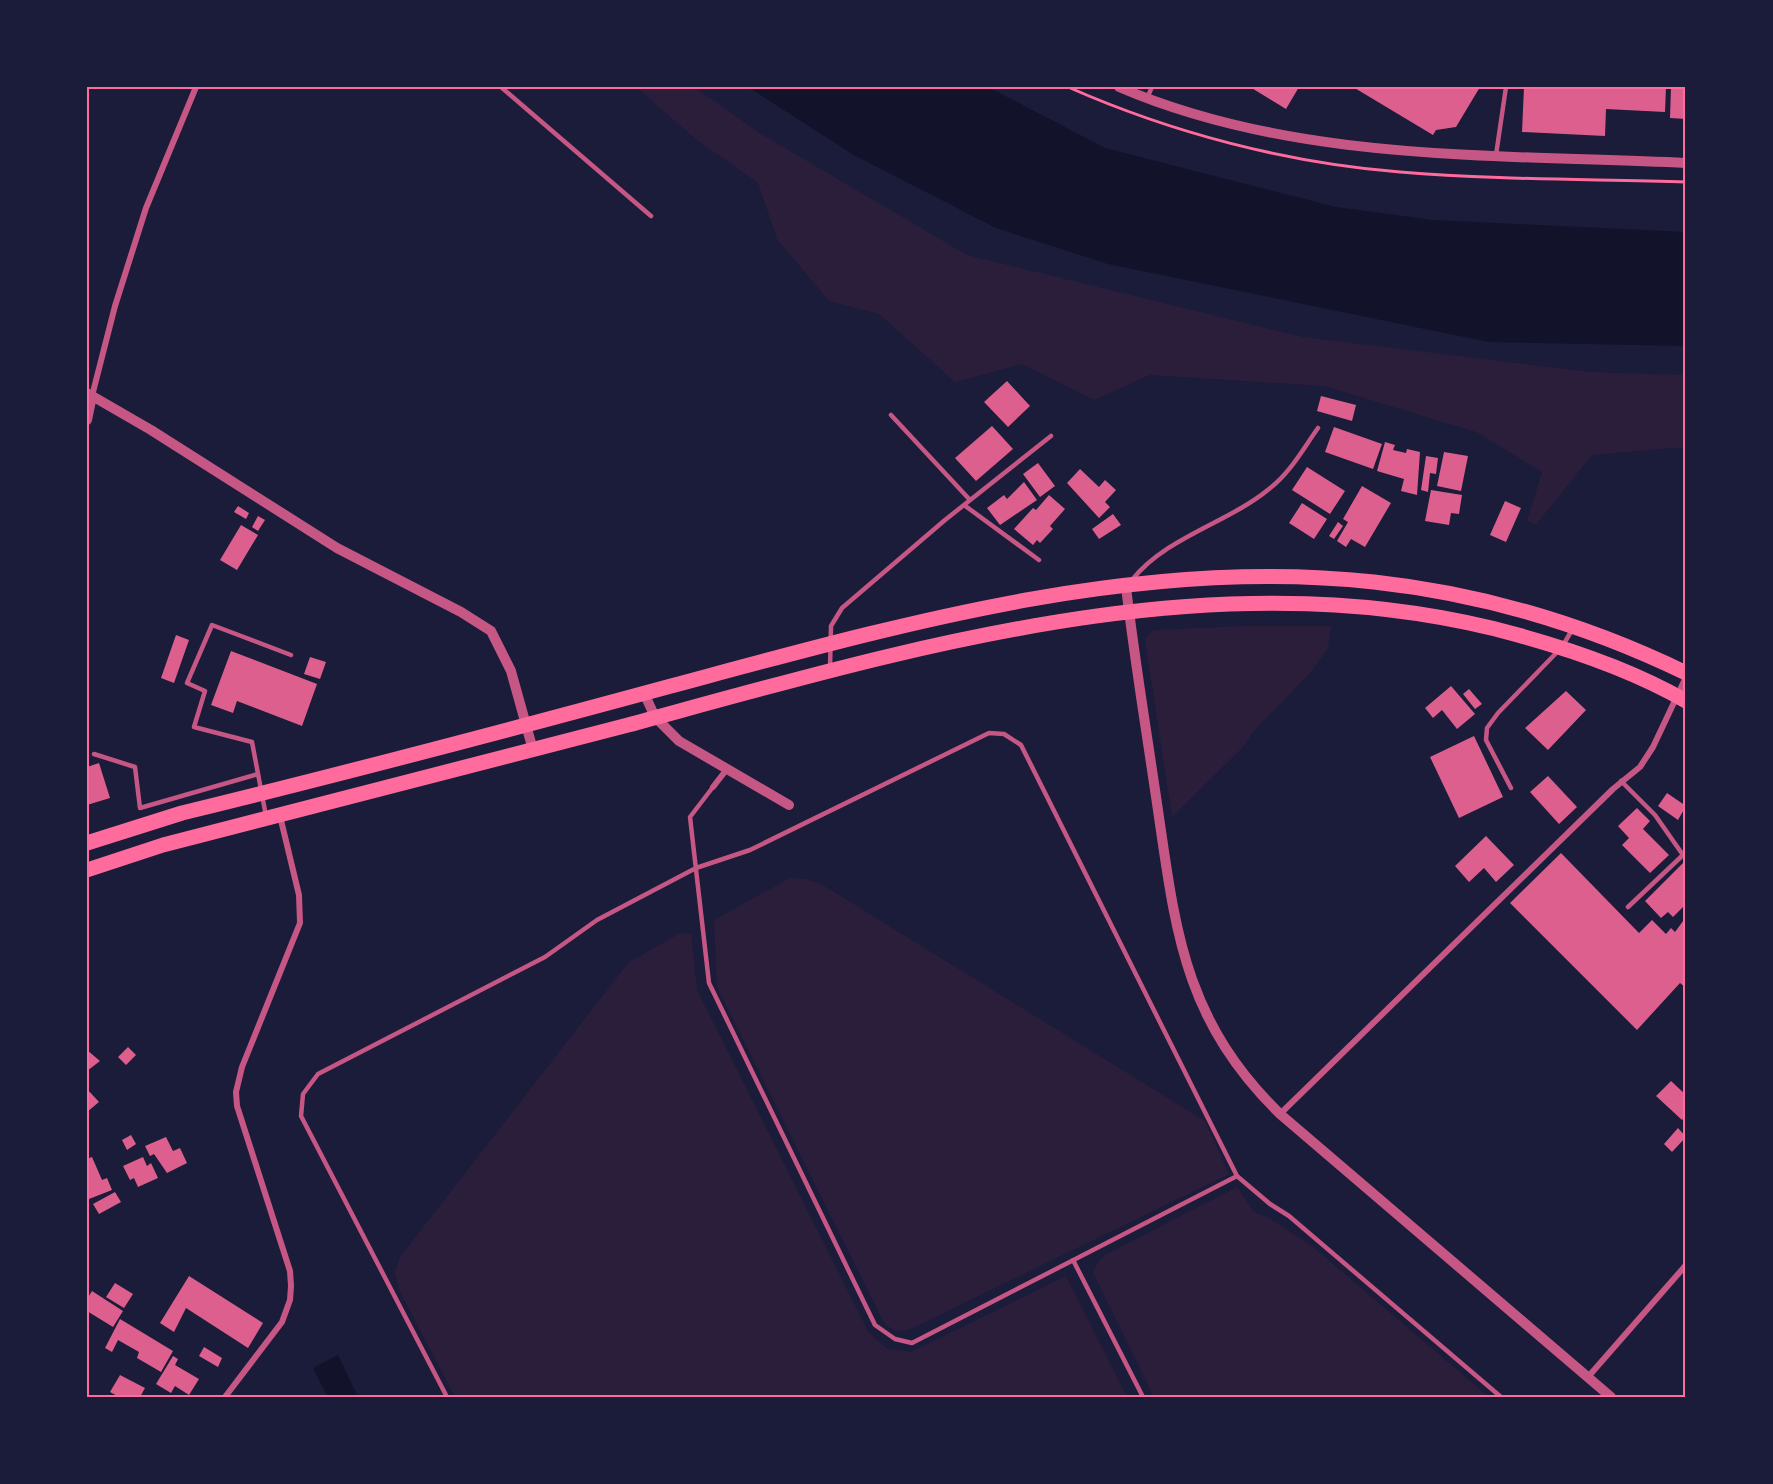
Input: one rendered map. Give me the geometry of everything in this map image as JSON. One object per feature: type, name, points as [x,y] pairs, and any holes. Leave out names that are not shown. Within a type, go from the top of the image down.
[{"type":"main road","points":[[87,843],[136,826],[829,645],[975,611],[1126,586],[1251,578],[1371,582],[1459,595],[1575,626],[1686,675]]},
{"type":"main road","points":[[87,870],[163,846],[831,670],[993,633],[1129,611],[1233,604],[1332,604],[1441,616],[1562,647],[1623,670],[1681,698]]},
{"type":"street","points":[[87,420],[90,394],[146,208],[196,87]]},
{"type":"street","points":[[1119,87],[1147,99],[1264,131],[1324,141],[1416,152],[1686,163]]},
{"type":"street","points":[[90,394],[337,548],[491,631],[511,671],[532,750]]},
{"type":"street","points":[[1126,586],[1172,905],[1185,962],[1209,1022],[1225,1050],[1243,1075],[1280,1114],[1611,1397]]},
{"type":"street","points":[[1280,1114],[1621,781],[1640,766],[1662,733],[1681,698],[1686,675]]},
{"type":"street","points":[[644,693],[655,717],[679,741],[789,805]]},
{"type":"street","points":[[713,787],[726,769]]},
{"type":"street","points":[[225,1397],[282,1322],[290,1300],[290,1271],[241,1121],[236,1092],[242,1067],[300,922],[299,894],[273,817]]},
{"type":"street","points":[[1588,1377],[1686,1265]]},
{"type":"lane","points":[[501,87],[651,216]]},
{"type":"lane","points":[[1147,99],[1152,87]]},
{"type":"lane","points":[[1496,155],[1506,87]]},
{"type":"lane","points":[[891,415],[970,500]]},
{"type":"lane","points":[[1126,586],[1140,570],[1158,556],[1268,490],[1287,473],[1318,428]]},
{"type":"lane","points":[[831,670],[829,645],[831,626],[842,608],[970,500],[1051,436]]},
{"type":"lane","points":[[964,505],[1039,560]]},
{"type":"lane","points":[[273,817],[261,794],[252,742],[194,727],[205,692],[187,683],[212,625],[291,655]]},
{"type":"lane","points":[[1511,788],[1486,740],[1487,728],[1498,713],[1562,647],[1575,626]]},
{"type":"lane","points":[[447,1397],[301,1116],[303,1094],[318,1074],[545,957],[597,920],[696,868],[750,850],[989,733],[1005,734],[1021,745],[1237,1176],[1270,1204],[1289,1216],[1501,1397]]},
{"type":"lane","points":[[94,754],[135,767],[140,808],[258,774]]},
{"type":"lane","points":[[1621,781],[1655,815],[1685,854],[1628,907]]},
{"type":"lane","points":[[713,787],[690,817],[709,983],[875,1325],[895,1339],[912,1343],[1237,1176]]},
{"type":"lane","points":[[1073,1260],[1143,1397]]},
{"type":"shaded area","points":[[636,87],[694,87],[761,134],[967,255],[1303,337],[1590,372],[1686,375],[1686,447],[1592,455],[1536,525],[1527,521],[1542,472],[1476,432],[1324,386],[1150,375],[1094,400],[1022,364],[955,382],[879,314],[829,301],[777,239],[758,183],[697,140]]},
{"type":"shaded area","points":[[748,87],[988,87],[1105,148],[1336,207],[1433,220],[1686,232],[1686,346],[1489,342],[1108,264],[996,228],[852,154]]},
{"type":"shaded area","points":[[1245,626],[1331,626],[1328,648],[1311,672],[1253,732],[1243,747],[1172,817],[1145,640],[1153,630]]},
{"type":"shaded area","points":[[790,878],[805,879],[821,884],[1205,1121],[1229,1174],[909,1330],[896,1331],[885,1325],[717,987],[714,920]]},
{"type":"shaded area","points":[[680,933],[691,934],[697,990],[869,1333],[886,1348],[911,1352],[1066,1276],[1127,1397],[455,1397],[399,1290],[395,1272],[400,1257],[628,963]]},
{"type":"shaded area","points":[[1237,1187],[1254,1212],[1269,1218],[1312,1246],[1489,1397],[1154,1397],[1093,1273],[1098,1262],[1105,1255]]},
{"type":"shaded area","points":[[338,1355],[358,1397],[328,1397],[313,1368]]},
{"type":"building","points":[[1250,87],[1299,87],[1286,109]]},
{"type":"building","points":[[1353,87],[1480,87],[1456,127],[1436,130],[1433,135]]},
{"type":"building","points":[[1524,87],[1666,87],[1665,112],[1606,109],[1605,136],[1522,132]]},
{"type":"building","points":[[1671,87],[1686,87],[1686,119],[1670,118]]},
{"type":"building","points":[[1007,381],[1030,406],[1008,427],[984,402]]},
{"type":"building","points":[[1321,396],[1356,405],[1352,421],[1317,411]]},
{"type":"building","points":[[992,426],[1013,449],[976,481],[955,458]]},
{"type":"building","points":[[1334,427],[1382,444],[1373,469],[1325,452]]},
{"type":"building","points":[[1385,442],[1395,445],[1393,450],[1406,453],[1407,449],[1420,452],[1417,495],[1401,491],[1404,479],[1377,471]]},
{"type":"building","points":[[1444,452],[1468,456],[1461,491],[1437,486]]},
{"type":"building","points":[[1426,456],[1438,458],[1436,474],[1430,473],[1428,492],[1421,490]]},
{"type":"building","points":[[1038,463],[1055,486],[1040,497],[1023,474]]},
{"type":"building","points":[[1307,467],[1345,491],[1330,514],[1292,490]]},
{"type":"building","points":[[1080,469],[1099,487],[1105,480],[1116,490],[1105,502],[1110,507],[1099,518],[1067,483]]},
{"type":"building","points":[[1024,482],[1037,500],[1000,525],[987,508],[1004,495],[1007,499]]},
{"type":"building","points":[[1362,486],[1391,503],[1365,547],[1351,539],[1346,547],[1337,541],[1348,522],[1343,519]]},
{"type":"building","points":[[1431,490],[1462,495],[1459,514],[1451,513],[1449,525],[1425,521]]},
{"type":"building","points":[[1049,495],[1065,509],[1050,526],[1053,529],[1040,543],[1037,540],[1033,545],[1014,529],[1033,508],[1036,510]]},
{"type":"building","points":[[1505,501],[1521,508],[1506,542],[1490,535]]},
{"type":"building","points":[[1302,503],[1327,519],[1314,539],[1289,523]]},
{"type":"building","points":[[238,506],[249,513],[246,519],[234,512]]},
{"type":"building","points":[[1113,514],[1121,525],[1099,539],[1092,529]]},
{"type":"building","points":[[258,516],[265,520],[258,531],[252,527]]},
{"type":"building","points":[[1338,522],[1343,526],[1334,539],[1329,536]]},
{"type":"building","points":[[241,525],[258,535],[237,570],[220,560]]},
{"type":"building","points":[[176,635],[189,640],[174,683],[161,678]]},
{"type":"building","points":[[231,651],[317,684],[302,726],[237,701],[233,713],[211,705]]},
{"type":"building","points":[[310,657],[326,662],[320,679],[304,674]]},
{"type":"building","points":[[1451,686],[1475,714],[1457,729],[1442,710],[1433,718],[1425,708]]},
{"type":"building","points":[[1469,689],[1482,704],[1475,709],[1463,694]]},
{"type":"building","points":[[1566,691],[1586,710],[1548,750],[1525,728]]},
{"type":"building","points":[[1474,736],[1503,797],[1459,818],[1430,757]]},
{"type":"building","points":[[99,763],[110,798],[87,805],[87,767]]},
{"type":"building","points":[[1548,776],[1577,807],[1559,824],[1530,792]]},
{"type":"building","points":[[1667,793],[1686,806],[1678,820],[1658,806]]},
{"type":"building","points":[[1637,808],[1650,821],[1643,829],[1669,855],[1650,873],[1622,845],[1629,838],[1618,826]]},
{"type":"building","points":[[1486,836],[1514,865],[1496,882],[1484,868],[1469,882],[1455,866]]},
{"type":"building","points":[[1561,853],[1639,933],[1652,920],[1666,934],[1671,928],[1675,932],[1686,917],[1686,988],[1680,983],[1637,1030],[1510,903]]},
{"type":"building","points":[[1686,860],[1686,904],[1673,917],[1668,912],[1661,918],[1645,901]]},
{"type":"building","points":[[128,1047],[136,1055],[126,1065],[118,1057]]},
{"type":"building","points":[[87,1050],[100,1061],[87,1071]]},
{"type":"building","points":[[1671,1081],[1686,1095],[1686,1115],[1682,1120],[1656,1096]]},
{"type":"building","points":[[87,1089],[99,1102],[87,1112]]},
{"type":"building","points":[[1678,1128],[1686,1137],[1672,1152],[1664,1144]]},
{"type":"building","points":[[131,1135],[136,1144],[127,1150],[122,1140]]},
{"type":"building","points":[[166,1137],[173,1151],[180,1148],[187,1163],[167,1173],[154,1154],[150,1156],[145,1146]]},
{"type":"building","points":[[92,1157],[102,1180],[107,1178],[112,1190],[89,1199],[87,1159]]},
{"type":"building","points":[[143,1157],[147,1166],[151,1163],[158,1178],[138,1187],[134,1178],[130,1180],[123,1166]]},
{"type":"building","points":[[115,1192],[121,1202],[99,1214],[93,1204]]},
{"type":"building","points":[[189,1276],[263,1323],[248,1348],[186,1308],[174,1332],[160,1323]]},
{"type":"building","points":[[115,1283],[133,1294],[124,1308],[106,1297]]},
{"type":"building","points":[[92,1291],[123,1311],[113,1327],[87,1311],[87,1299]]},
{"type":"building","points":[[120,1319],[173,1351],[161,1372],[137,1358],[139,1352],[118,1340],[112,1352],[105,1348]]},
{"type":"building","points":[[204,1347],[222,1358],[218,1367],[199,1356]]},
{"type":"building","points":[[173,1356],[178,1359],[175,1365],[199,1379],[189,1395],[175,1386],[171,1393],[156,1384]]},
{"type":"building","points":[[120,1375],[145,1388],[140,1397],[119,1397],[110,1392]]}]
